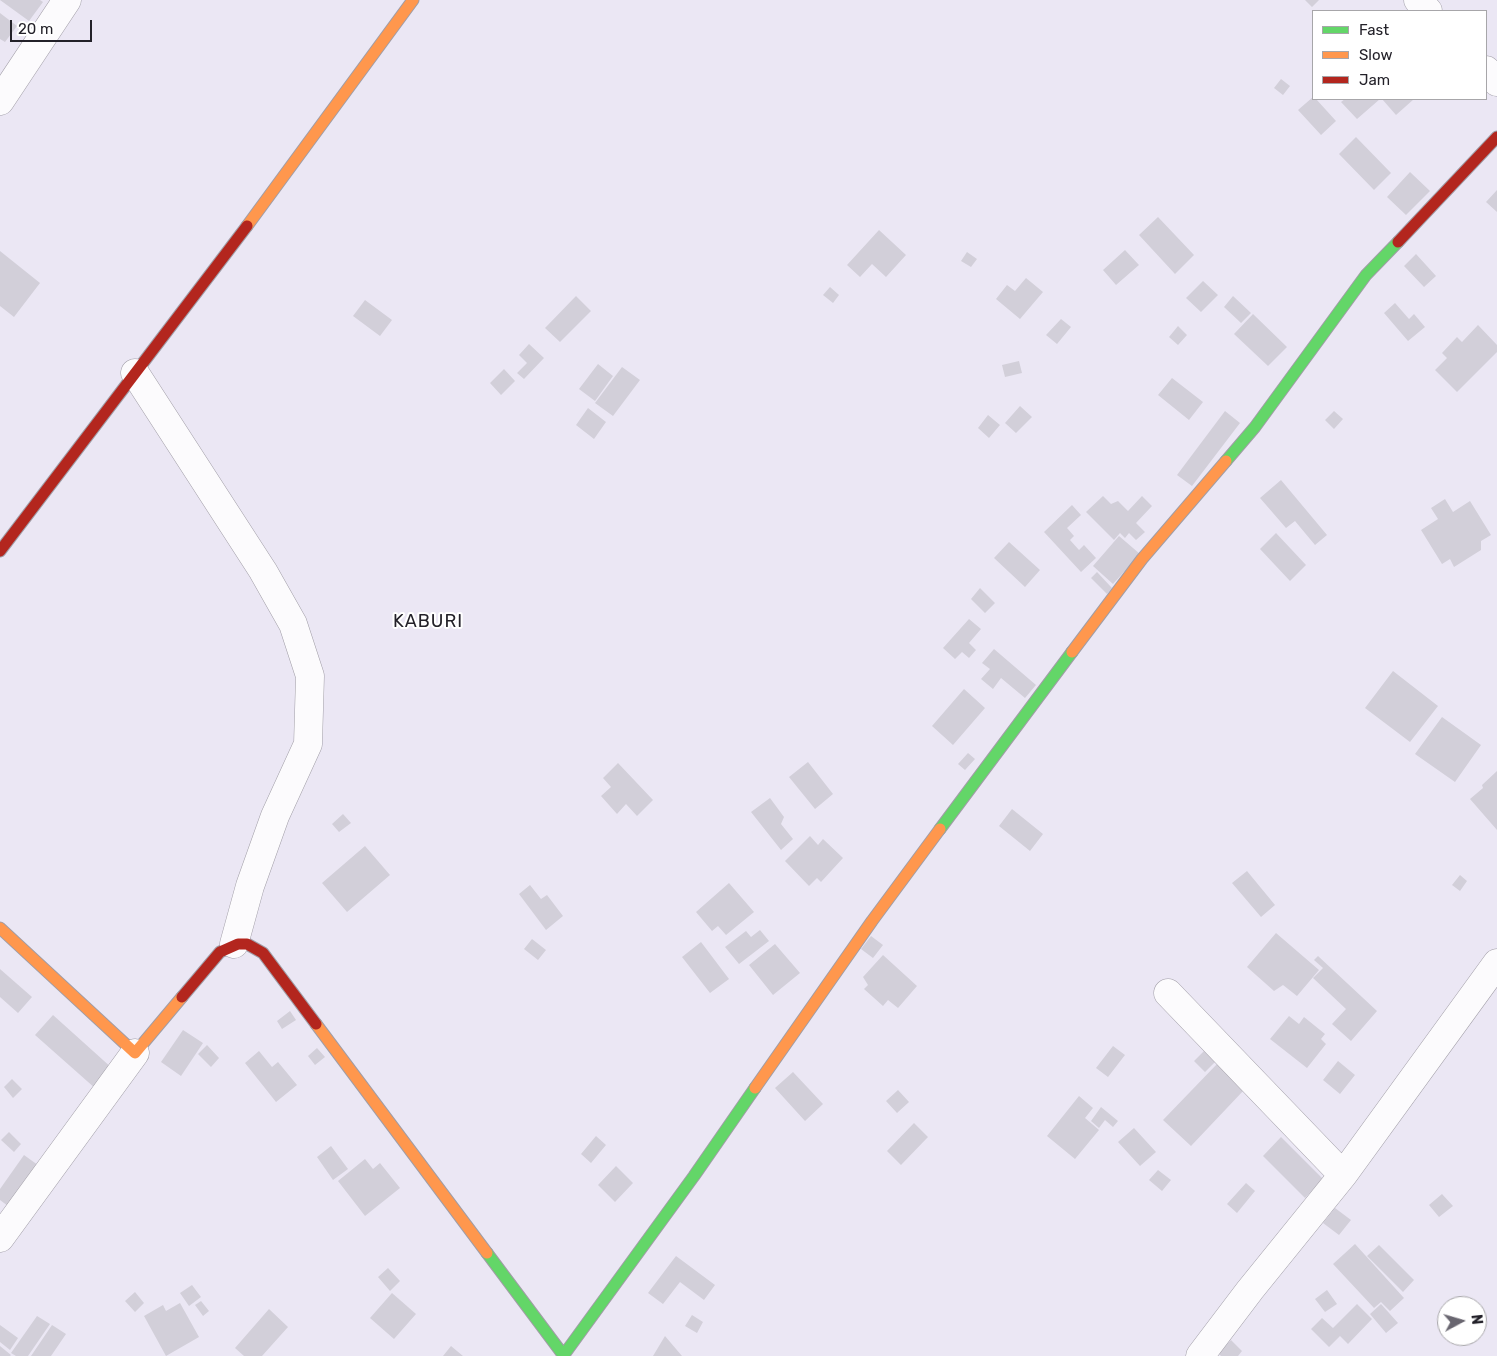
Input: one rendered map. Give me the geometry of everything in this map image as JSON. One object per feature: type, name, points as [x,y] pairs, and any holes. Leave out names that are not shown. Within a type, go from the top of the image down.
[{"type":"street","points":[[0,101],[67,0]]},
{"type":"street","points":[[0,551],[247,226],[413,0]]},
{"type":"street","points":[[1418,0],[1427,10]]},
{"type":"street","points":[[1487,71],[1497,82]]},
{"type":"street","points":[[0,1238],[135,1053],[220,952],[234,944],[249,943],[263,953],[563,1356],[694,1176],[872,921],[1142,558],[1255,427],[1366,275],[1497,137]]},
{"type":"street","points":[[135,373],[263,571],[293,624],[310,676],[308,744],[272,825],[250,886],[234,944]]},
{"type":"street","points":[[0,928],[135,1053]]},
{"type":"street","points":[[1200,1356],[1250,1290],[1343,1175],[1497,963]]},
{"type":"street","points":[[1168,993],[1343,1175]]},
{"type":"building","points":[[0,0],[40,0],[43,2],[29,21]]},
{"type":"building","points":[[1305,0],[1319,0],[1312,7]]},
{"type":"building","points":[[0,13],[17,26],[5,42],[0,39]]},
{"type":"building","points":[[1281,79],[1290,86],[1283,95],[1274,88]]},
{"type":"building","points":[[1312,98],[1312,100],[1317,100],[1336,121],[1321,135],[1298,110]]},
{"type":"building","points":[[1344,100],[1379,100],[1357,119],[1341,102]]},
{"type":"building","points":[[1383,100],[1413,100],[1396,115]]},
{"type":"building","points":[[1356,137],[1391,173],[1374,190],[1339,154]]},
{"type":"building","points":[[1410,172],[1430,191],[1406,215],[1387,197]]},
{"type":"building","points":[[1497,190],[1497,212],[1486,202]]},
{"type":"building","points":[[1158,217],[1194,255],[1175,274],[1139,235]]},
{"type":"building","points":[[879,230],[906,255],[886,277],[872,264],[860,277],[847,265]]},
{"type":"building","points":[[1125,250],[1139,265],[1116,285],[1103,270]]},
{"type":"building","points":[[0,251],[40,283],[14,317],[0,306]]},
{"type":"building","points":[[967,252],[977,259],[971,267],[961,261]]},
{"type":"building","points":[[1416,254],[1436,276],[1424,287],[1404,266]]},
{"type":"building","points":[[1026,278],[1043,292],[1020,319],[996,299],[1007,285],[1015,291]]},
{"type":"building","points":[[1203,281],[1218,295],[1201,312],[1186,298]]},
{"type":"building","points":[[830,287],[839,295],[833,303],[823,295]]},
{"type":"building","points":[[576,296],[591,311],[560,342],[545,328]]},
{"type":"building","points":[[1233,296],[1251,313],[1241,323],[1224,307]]},
{"type":"building","points":[[365,300],[392,320],[380,336],[353,316]]},
{"type":"building","points":[[1395,303],[1409,319],[1414,314],[1425,327],[1408,341],[1384,313]]},
{"type":"building","points":[[1253,314],[1287,347],[1268,366],[1234,334]]},
{"type":"building","points":[[1061,319],[1071,327],[1057,344],[1046,335]]},
{"type":"building","points":[[1478,325],[1497,345],[1497,352],[1457,392],[1435,370],[1447,358],[1442,353],[1457,337],[1462,342]]},
{"type":"building","points":[[1178,326],[1187,335],[1178,345],[1169,337]]},
{"type":"building","points":[[529,344],[544,358],[524,379],[517,373],[527,363],[519,355]]},
{"type":"building","points":[[1019,361],[1022,373],[1005,377],[1002,365]]},
{"type":"building","points":[[598,364],[613,376],[595,401],[579,389]]},
{"type":"building","points":[[622,367],[640,380],[613,416],[595,403]]},
{"type":"building","points":[[504,369],[515,381],[501,395],[490,383]]},
{"type":"building","points":[[1172,378],[1203,402],[1189,420],[1158,395]]},
{"type":"building","points":[[1020,406],[1032,417],[1016,433],[1005,423]]},
{"type":"building","points":[[588,408],[606,422],[594,439],[576,425]]},
{"type":"building","points":[[1225,411],[1240,423],[1192,486],[1177,475]]},
{"type":"building","points":[[1334,411],[1343,419],[1334,429],[1325,420]]},
{"type":"building","points":[[988,415],[1000,425],[989,438],[978,428]]},
{"type":"building","points":[[1281,480],[1327,535],[1315,545],[1295,521],[1286,528],[1260,498]]},
{"type":"building","points":[[1103,496],[1111,504],[1118,501],[1128,511],[1142,496],[1152,506],[1136,523],[1145,532],[1136,540],[1129,533],[1125,538],[1120,533],[1114,540],[1086,512]]},
{"type":"building","points":[[1445,499],[1453,512],[1470,501],[1491,535],[1481,541],[1481,550],[1454,567],[1450,559],[1442,564],[1421,530],[1438,519],[1431,508]]},
{"type":"building","points":[[1072,505],[1081,515],[1067,528],[1074,536],[1070,540],[1079,550],[1084,545],[1096,558],[1081,572],[1044,532]]},
{"type":"building","points":[[1276,533],[1306,565],[1290,581],[1260,549]]},
{"type":"building","points":[[1119,536],[1140,554],[1113,584],[1093,566]]},
{"type":"building","points":[[1009,542],[1040,570],[1025,587],[994,558]]},
{"type":"building","points":[[1097,572],[1112,588],[1107,594],[1091,578]]},
{"type":"building","points":[[980,588],[995,603],[985,613],[971,599]]},
{"type":"building","points":[[969,619],[981,629],[969,643],[976,650],[969,658],[962,652],[955,659],[943,648]]},
{"type":"building","points":[[994,649],[1036,685],[1025,698],[1001,678],[993,689],[981,679],[990,669],[982,663]]},
{"type":"building","points":[[1393,671],[1438,706],[1410,742],[1365,708]]},
{"type":"building","points":[[964,689],[985,708],[953,745],[932,726]]},
{"type":"building","points":[[1442,717],[1481,745],[1455,782],[1415,754]]},
{"type":"building","points":[[968,753],[975,759],[965,770],[958,764]]},
{"type":"building","points":[[808,762],[833,794],[815,809],[789,777]]},
{"type":"building","points":[[618,763],[653,800],[637,816],[626,804],[617,814],[601,796],[611,787],[603,778]]},
{"type":"building","points":[[1497,771],[1497,830],[1470,799],[1483,788],[1482,785]]},
{"type":"building","points":[[770,798],[784,817],[781,824],[793,839],[781,850],[751,812]]},
{"type":"building","points":[[1012,809],[1043,834],[1030,851],[999,826]]},
{"type":"building","points":[[343,814],[351,823],[339,832],[332,824]]},
{"type":"building","points":[[810,836],[818,845],[823,839],[843,858],[821,882],[817,878],[809,886],[785,861]]},
{"type":"building","points":[[365,846],[390,875],[347,912],[322,883]]},
{"type":"building","points":[[1247,871],[1275,905],[1261,917],[1232,883]]},
{"type":"building","points":[[1460,875],[1467,881],[1460,891],[1452,885]]},
{"type":"building","points":[[729,883],[754,912],[726,935],[718,926],[712,931],[696,912]]},
{"type":"building","points":[[530,885],[541,899],[547,895],[563,916],[546,930],[519,894]]},
{"type":"building","points":[[760,930],[769,941],[739,964],[725,947],[746,931],[751,937]]},
{"type":"building","points":[[1276,933],[1319,970],[1297,996],[1283,985],[1274,991],[1247,967]]},
{"type":"building","points":[[871,936],[883,945],[873,958],[861,949]]},
{"type":"building","points":[[532,939],[546,950],[538,960],[524,949]]},
{"type":"building","points":[[701,942],[729,979],[710,993],[682,957]]},
{"type":"building","points":[[775,944],[800,973],[773,995],[749,965]]},
{"type":"building","points":[[883,955],[917,986],[898,1008],[888,1000],[883,1006],[864,989],[868,985],[863,977]]},
{"type":"building","points":[[1318,956],[1377,1011],[1351,1041],[1332,1024],[1346,1009],[1313,978],[1323,968],[1314,960]]},
{"type":"building","points":[[0,969],[32,997],[18,1013],[0,997]]},
{"type":"building","points":[[290,1011],[296,1020],[282,1029],[277,1021]]},
{"type":"building","points":[[53,1015],[113,1069],[96,1089],[35,1035]]},
{"type":"building","points":[[1289,1016],[1299,1024],[1304,1017],[1325,1034],[1321,1039],[1326,1044],[1307,1068],[1270,1039]]},
{"type":"building","points":[[183,1030],[203,1043],[181,1076],[161,1062]]},
{"type":"building","points":[[207,1045],[219,1058],[211,1067],[198,1054]]},
{"type":"building","points":[[1113,1046],[1125,1055],[1108,1077],[1096,1068]]},
{"type":"building","points":[[317,1048],[325,1057],[315,1065],[308,1056]]},
{"type":"building","points":[[259,1051],[272,1067],[278,1062],[297,1085],[276,1102],[245,1063]]},
{"type":"building","points":[[1204,1051],[1215,1062],[1205,1072],[1194,1061]]},
{"type":"building","points":[[1338,1061],[1355,1075],[1340,1094],[1323,1080]]},
{"type":"building","points":[[1217,1064],[1244,1090],[1191,1146],[1163,1120]]},
{"type":"building","points":[[793,1072],[823,1104],[805,1121],[775,1088]]},
{"type":"building","points":[[12,1079],[22,1089],[13,1098],[4,1087]]},
{"type":"building","points":[[898,1090],[909,1102],[897,1113],[886,1101]]},
{"type":"building","points":[[1079,1096],[1093,1108],[1085,1118],[1099,1130],[1075,1159],[1047,1136]]},
{"type":"building","points":[[1101,1107],[1118,1121],[1113,1127],[1105,1120],[1099,1128],[1091,1121]]},
{"type":"building","points":[[914,1123],[928,1137],[901,1165],[887,1151]]},
{"type":"building","points":[[1134,1128],[1156,1152],[1140,1166],[1118,1142]]},
{"type":"building","points":[[9,1132],[21,1144],[14,1152],[1,1140]]},
{"type":"building","points":[[596,1136],[606,1145],[591,1163],[581,1154]]},
{"type":"building","points":[[1281,1137],[1323,1179],[1305,1198],[1263,1156]]},
{"type":"building","points":[[331,1146],[348,1169],[333,1180],[317,1157]]},
{"type":"building","points":[[24,1155],[42,1168],[12,1209],[0,1200],[0,1189]]},
{"type":"building","points":[[365,1159],[373,1169],[380,1163],[400,1188],[365,1216],[338,1181]]},
{"type":"building","points":[[616,1166],[633,1183],[615,1202],[598,1185]]},
{"type":"building","points":[[1158,1170],[1171,1180],[1162,1191],[1149,1180]]},
{"type":"building","points":[[1246,1183],[1255,1191],[1237,1213],[1227,1204]]},
{"type":"building","points":[[1442,1194],[1453,1206],[1439,1217],[1429,1205]]},
{"type":"building","points":[[1335,1208],[1351,1220],[1339,1235],[1323,1223]]},
{"type":"building","points":[[1355,1244],[1404,1298],[1390,1311],[1381,1302],[1374,1308],[1333,1264]]},
{"type":"building","points":[[1379,1245],[1414,1280],[1403,1292],[1367,1256]]},
{"type":"building","points":[[676,1256],[715,1285],[704,1300],[680,1282],[663,1304],[648,1293]]},
{"type":"building","points":[[388,1268],[400,1281],[390,1291],[378,1277]]},
{"type":"building","points":[[192,1285],[201,1297],[189,1306],[180,1293]]},
{"type":"building","points":[[1327,1290],[1337,1304],[1325,1312],[1315,1299]]},
{"type":"building","points":[[135,1292],[144,1303],[135,1312],[125,1301]]},
{"type":"building","points":[[392,1293],[416,1314],[394,1339],[370,1318]]},
{"type":"building","points":[[201,1301],[209,1311],[203,1316],[195,1305]]},
{"type":"building","points":[[180,1303],[199,1337],[166,1356],[144,1316],[163,1305],[166,1311]]},
{"type":"building","points":[[1357,1304],[1372,1319],[1348,1344],[1340,1336],[1329,1347],[1311,1329],[1322,1318],[1333,1328]]},
{"type":"building","points":[[1381,1304],[1398,1323],[1386,1333],[1370,1314]]},
{"type":"building","points":[[269,1309],[288,1327],[262,1356],[244,1356],[235,1348]]},
{"type":"building","points":[[692,1315],[703,1322],[697,1333],[685,1326]]},
{"type":"building","points":[[37,1316],[50,1324],[28,1356],[16,1356],[11,1353]]},
{"type":"building","points":[[0,1325],[18,1338],[10,1350],[0,1342]]},
{"type":"building","points":[[52,1325],[66,1334],[51,1356],[31,1356]]},
{"type":"building","points":[[665,1336],[682,1356],[653,1356]]},
{"type":"building","points":[[1231,1340],[1242,1351],[1238,1356],[1221,1356],[1218,1353]]},
{"type":"building","points":[[0,1346],[11,1355],[0,1356]]},
{"type":"building","points":[[451,1346],[463,1356],[443,1356]]},
{"type":"traffic: fast","points":[[1226,461],[1255,427],[1366,275],[1398,242]]},
{"type":"traffic: fast","points":[[940,829],[1072,652]]},
{"type":"traffic: fast","points":[[563,1356],[694,1176],[755,1088]]},
{"type":"traffic: fast","points":[[487,1253],[564,1356]]},
{"type":"traffic: slow","points":[[247,226],[413,0]]},
{"type":"traffic: slow","points":[[1072,652],[1142,559],[1226,461]]},
{"type":"traffic: slow","points":[[755,1088],[872,921],[940,829]]},
{"type":"traffic: slow","points":[[0,928],[135,1053],[182,997]]},
{"type":"traffic: slow","points":[[316,1024],[487,1253]]},
{"type":"traffic: jam","points":[[1398,242],[1497,137]]},
{"type":"traffic: jam","points":[[0,551],[247,226]]},
{"type":"traffic: jam","points":[[182,997],[220,952],[238,944],[247,944],[263,953],[316,1024]]},
{"type":"district","name":"KABURI","points":[[428,622]]}]
